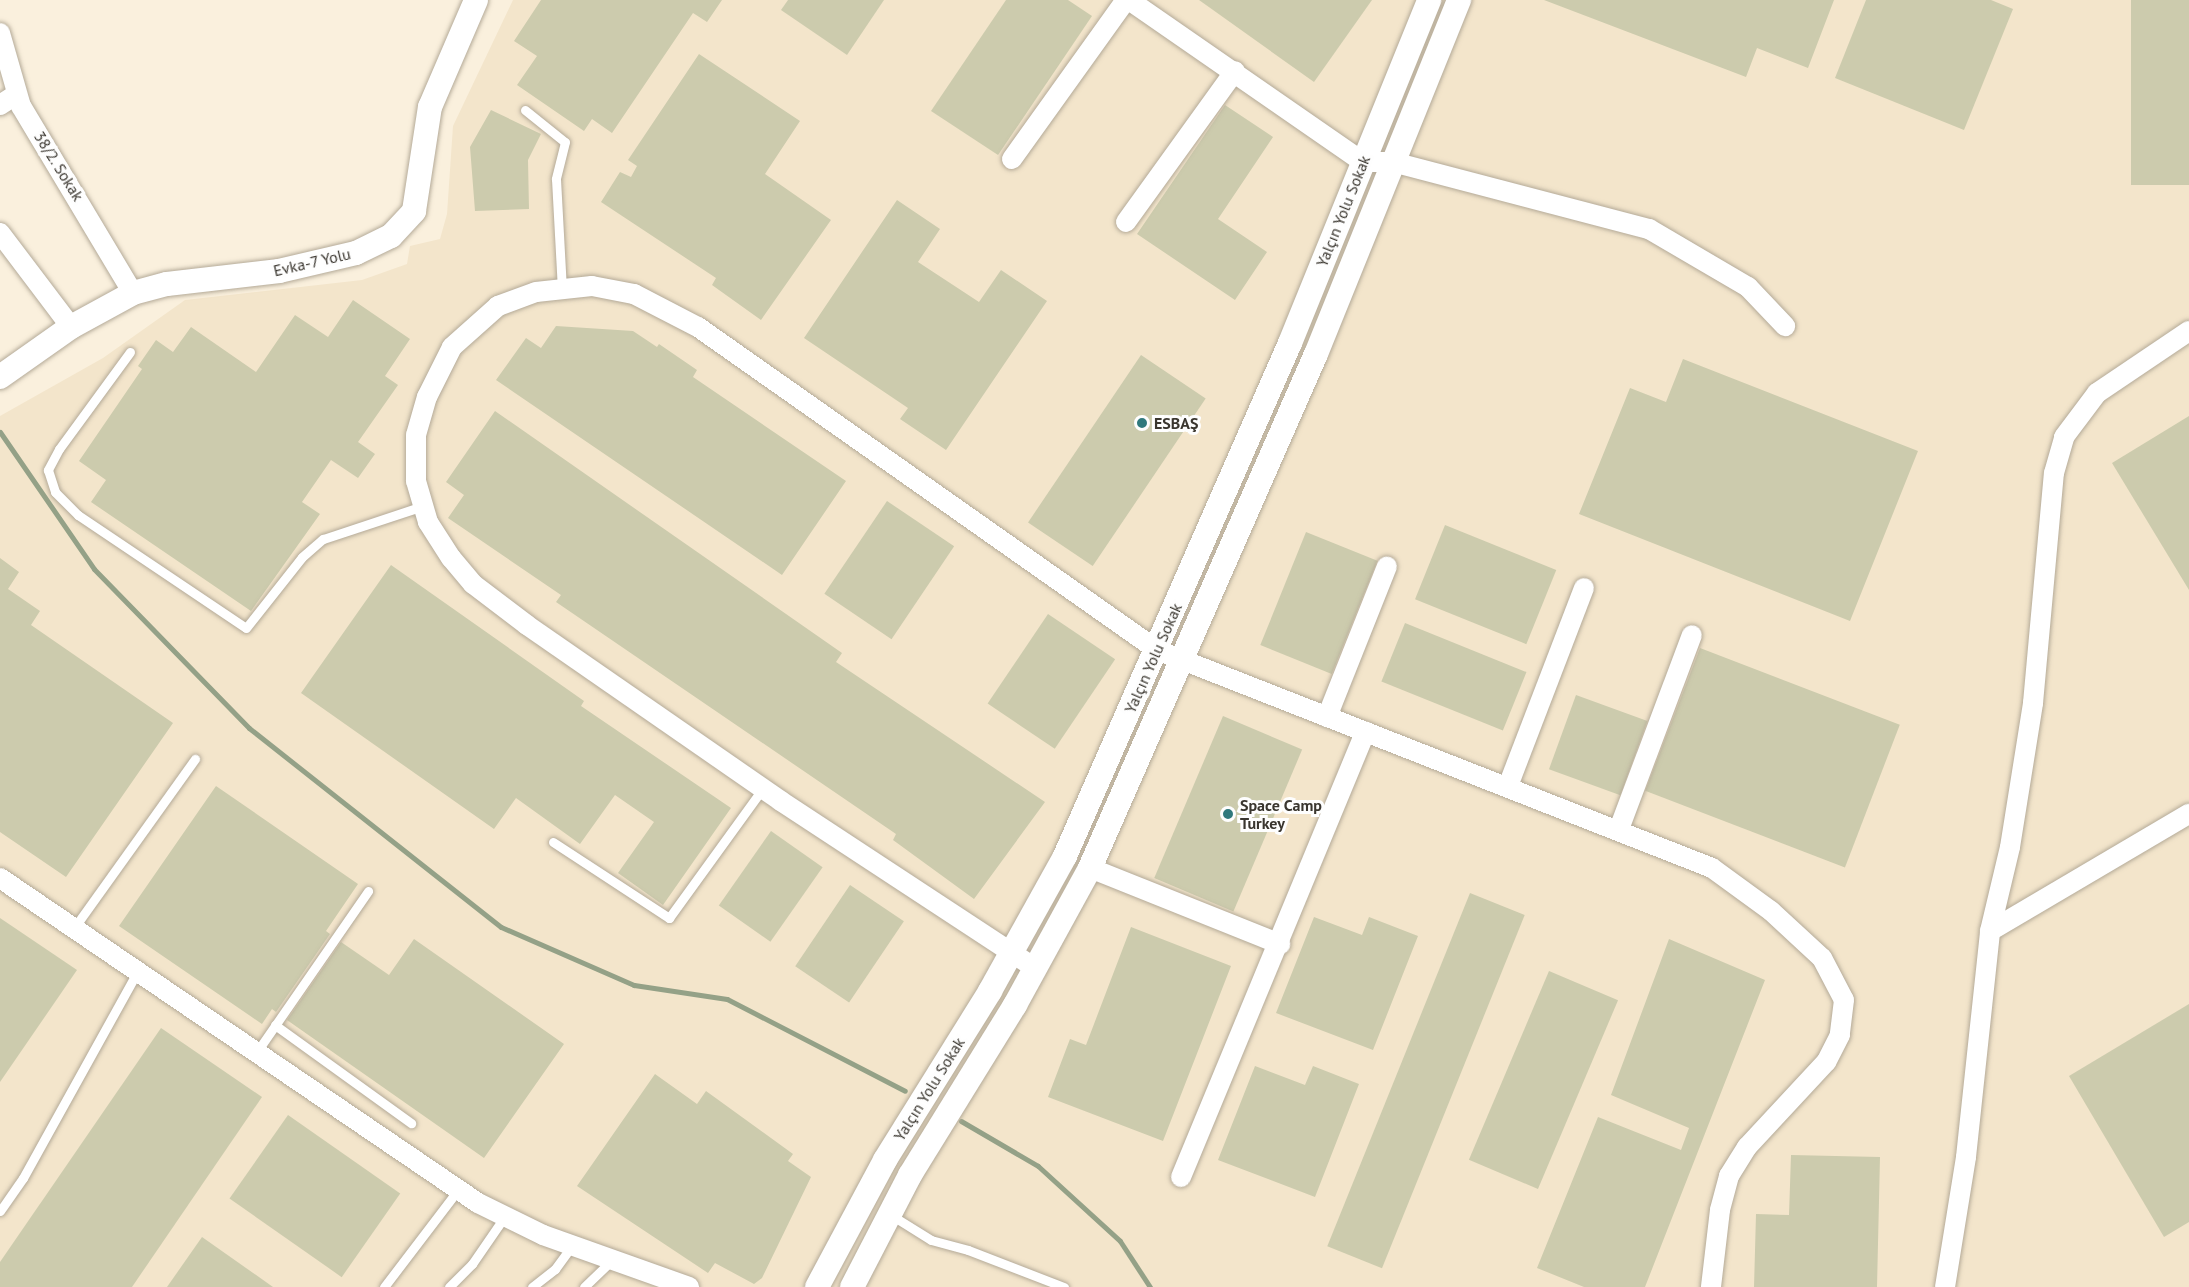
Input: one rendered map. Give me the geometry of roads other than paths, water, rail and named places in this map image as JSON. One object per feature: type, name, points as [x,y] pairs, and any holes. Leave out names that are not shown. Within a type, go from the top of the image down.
[{"type":"street","name":"Evka-7 Yolu","points":[[0,377],[71,327],[133,293],[167,284],[279,271],[356,253],[391,236],[404,226],[418,198],[420,153],[430,107],[476,0]]},
{"type":"street","points":[[1012,159],[1127,0],[1235,71],[1363,162],[1393,162],[1649,230],[1748,287],[1785,326]]},
{"type":"street","name":"Yalçın Yolu Sokak","points":[[817,1287],[885,1160],[1010,954],[1065,856],[1290,343],[1429,0]]},
{"type":"street","name":"Yalçın Yolu Sokak","points":[[852,1287],[889,1214],[1035,968],[1090,868],[1184,660],[1316,354],[1459,0]]},
{"type":"street","name":"38/2. Sokak","points":[[0,33],[17,94],[133,293]]},
{"type":"street","points":[[1126,222],[1235,71]]},
{"type":"street","points":[[0,105],[17,94]]},
{"type":"street","points":[[0,233],[71,327]]},
{"type":"street","points":[[1035,968],[1010,954],[763,788],[473,584],[451,558],[429,522],[423,506],[416,481],[416,435],[427,398],[452,347],[498,306],[536,292],[592,286],[634,294],[698,327],[1157,650],[1619,829],[1712,868],[1770,910],[1822,958],[1844,1000],[1840,1035],[1826,1062],[1747,1147],[1729,1176],[1720,1210],[1711,1287]]},
{"type":"street","points":[[1945,1287],[1966,1157],[1990,931],[2010,847],[2031,714],[2054,473],[2064,437],[2097,393],[2189,331]]},
{"type":"street","points":[[1327,717],[1387,567]]},
{"type":"street","points":[[1508,786],[1584,588]]},
{"type":"street","points":[[1619,829],[1692,635]]},
{"type":"street","points":[[1181,1177],[1280,944],[1365,732]]},
{"type":"street","points":[[1990,931],[2189,815]]},
{"type":"street","points":[[1090,868],[1280,944]]},
{"type":"street","points":[[0,878],[458,1190],[505,1216],[572,1245],[689,1287]]},
{"type":"lane","points":[[525,110],[565,142],[556,179],[562,289]]},
{"type":"lane","points":[[130,352],[59,449],[48,470],[55,492],[78,515],[246,628],[302,557],[323,538],[423,506]]},
{"type":"lane","points":[[74,928],[195,759]]},
{"type":"lane","points":[[554,842],[669,918],[763,788]]},
{"type":"lane","points":[[256,1053],[368,891]]},
{"type":"lane","points":[[0,1211],[23,1179],[137,972]]},
{"type":"lane","points":[[275,1025],[411,1123]]},
{"type":"lane","points":[[384,1287],[458,1190]]},
{"type":"lane","points":[[889,1214],[931,1240],[1064,1287]]},
{"type":"lane","points":[[449,1287],[472,1264],[505,1216]]},
{"type":"lane","points":[[532,1287],[555,1269],[572,1245]]},
{"type":"lane","points":[[584,1287],[612,1260]]},
{"type":"waterway","points":[[0,432],[94,569],[249,728],[501,927],[634,985],[727,999],[905,1091]]},
{"type":"waterway","points":[[961,1121],[1038,1166],[1120,1241],[1150,1287]]},
{"type":"place","name":"ESBAŞ","points":[[1142,423]]},
{"type":"place","name":"Space Camp Turkey","points":[[1228,814]]}]
